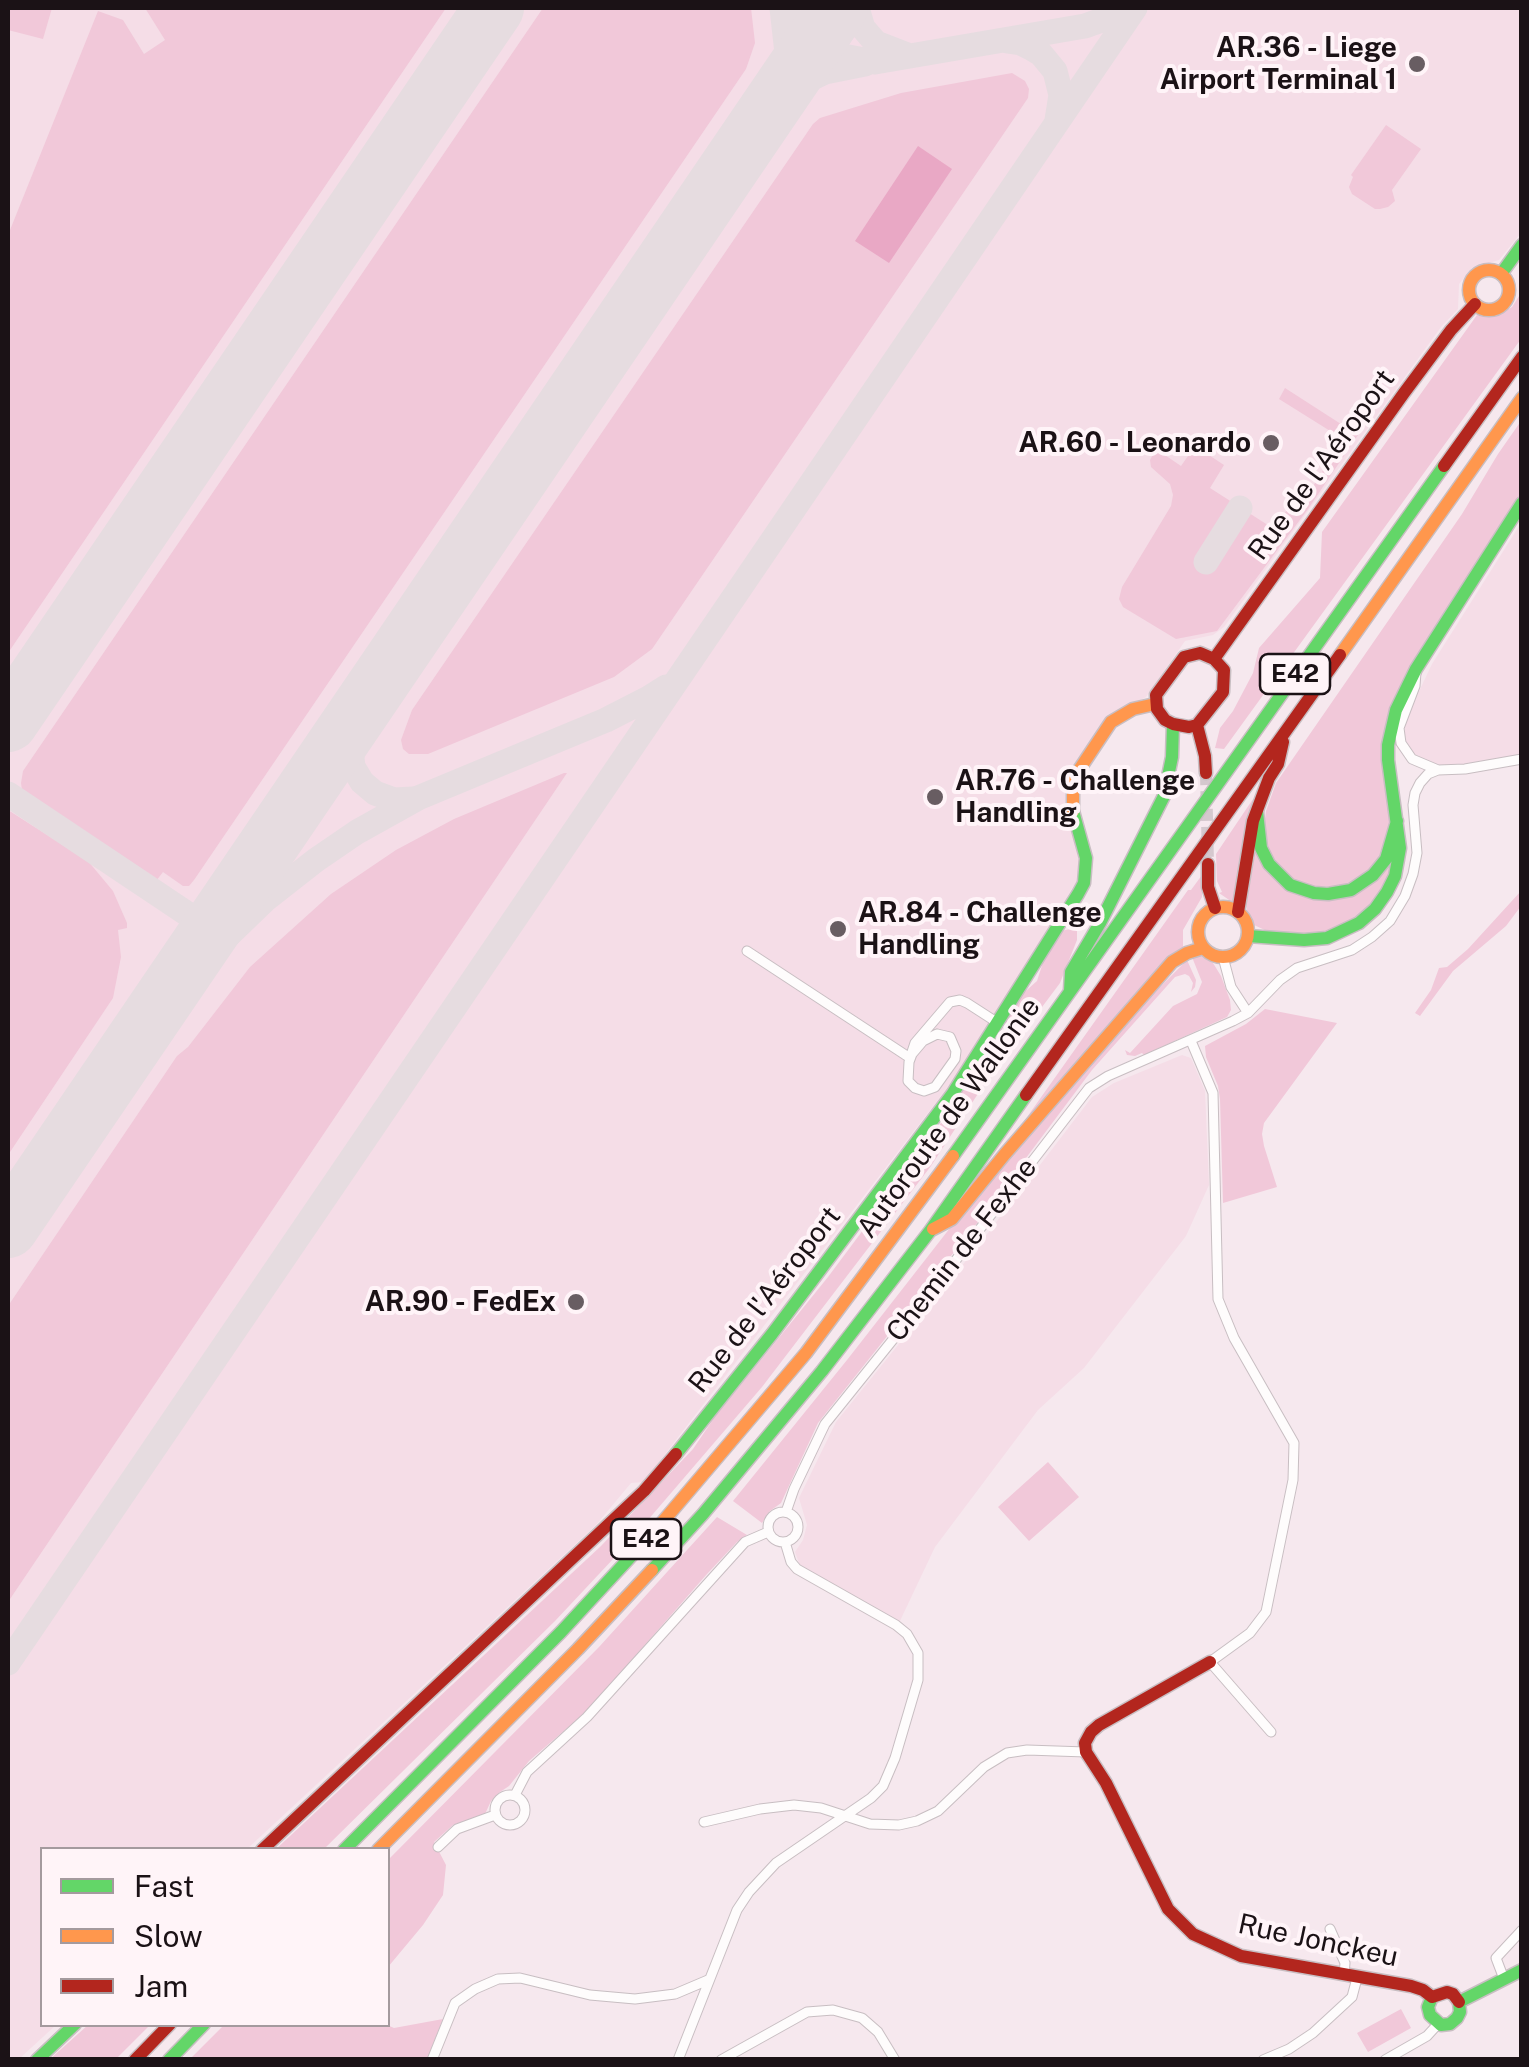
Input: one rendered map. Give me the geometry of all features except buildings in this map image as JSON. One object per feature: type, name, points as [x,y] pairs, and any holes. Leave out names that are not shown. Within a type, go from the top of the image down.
[{"type":"main road","name":"Rue de l'Aéroport","points":[[1500,274],[1522,245]]},
{"type":"main road","name":"Rue de l'Aéroport","points":[[1485,270],[1506,279],[1509,293],[1502,306],[1488,310],[1475,304],[1469,292],[1472,280],[1485,270]]},
{"type":"main road","name":"Rue de l'Aéroport","points":[[1214,659],[1404,392],[1475,304]]},
{"type":"main road","name":"Autoroute de Wallonie","points":[[347,1847],[560,1632],[687,1495],[806,1353],[920,1204],[1522,357]]},
{"type":"main road","name":"Autoroute de Wallonie","points":[[381,1847],[578,1649],[703,1514],[822,1371],[930,1230],[1522,398]]},
{"type":"main road","points":[[1248,936],[1317,940],[1350,929],[1382,901],[1394,876],[1400,848],[1388,745],[1396,710],[1416,669],[1522,504]]},
{"type":"main road","points":[[1200,653],[1214,659],[1224,670],[1223,692],[1197,725],[1189,727],[1166,720],[1155,704],[1156,695],[1184,657],[1200,653]]},
{"type":"main road","name":"Rue de l'Aéroport","points":[[265,1847],[597,1538],[663,1471],[783,1320],[954,1093],[1084,882],[1086,858],[1072,806],[1072,779],[1111,722],[1122,714],[1155,704]]},
{"type":"main road","points":[[1070,992],[1072,972],[1164,796],[1173,724]]},
{"type":"main road","points":[[1197,725],[1206,774]]},
{"type":"main road","points":[[1238,912],[1252,828],[1269,778],[1278,764],[1284,733]]},
{"type":"main road","points":[[1258,812],[1261,848],[1269,864],[1290,885],[1328,894],[1351,890],[1374,875],[1386,859],[1397,820]]},
{"type":"main road","points":[[1208,864],[1208,887],[1214,908]]},
{"type":"main road","points":[[1214,908],[1238,912],[1246,922],[1248,936],[1239,951],[1223,958],[1208,953],[1199,941],[1198,925],[1202,918],[1214,908]]},
{"type":"main road","points":[[930,1230],[952,1220],[1172,962],[1203,948]]},
{"type":"main road","points":[[1086,1752],[1091,1732],[1099,1725],[1210,1662]]},
{"type":"main road","name":"Rue Jonckeu","points":[[1086,1752],[1106,1783],[1168,1909],[1193,1934],[1242,1956],[1417,1987],[1432,1997],[1446,1992],[1459,2002]]},
{"type":"main road","points":[[1432,1997],[1428,2012],[1438,2024],[1445,2025],[1454,2022],[1460,2012],[1459,2002],[1522,1970]]},
{"type":"main road","points":[[37,2060],[71,2027]]},
{"type":"main road","points":[[135,2060],[167,2027]]},
{"type":"main road","points":[[169,2060],[201,2027]]},
{"type":"street","points":[[1416,669],[1416,686],[1398,728],[1401,743],[1412,760],[1438,770],[1522,759]]},
{"type":"street","name":"Chemin de Fexhe","points":[[786,1512],[825,1424],[1089,1088],[1248,1013],[1297,968],[1352,950],[1390,921],[1414,874],[1415,793],[1428,774],[1438,770]]},
{"type":"street","points":[[747,952],[910,1058]]},
{"type":"street","points":[[1223,958],[1231,987],[1248,1013]]},
{"type":"street","points":[[910,1058],[924,1041],[937,1034],[950,1037],[955,1059],[935,1086],[924,1091],[908,1081],[910,1058],[915,1043],[950,1002],[960,1000],[998,1023]]},
{"type":"street","points":[[1191,1041],[1213,1092],[1218,1299],[1234,1338],[1294,1443],[1293,1480],[1266,1612],[1250,1633],[1210,1662],[1272,1732]]},
{"type":"street","name":"Chemin de Fexhe","points":[[515,1795],[527,1772],[586,1718],[744,1542],[768,1532],[771,1517],[786,1512],[796,1519],[798,1531],[785,1542]]},
{"type":"street","points":[[678,2060],[731,1922],[749,1892],[776,1863],[877,1793],[891,1771],[918,1680],[920,1666],[912,1640],[896,1625],[794,1566],[785,1542],[774,1540],[768,1532]]},
{"type":"street","points":[[704,1822],[794,1804],[821,1808],[876,1826],[909,1823],[938,1811],[984,1767],[1007,1753],[1086,1752]]},
{"type":"street","name":"Chemin de Fexhe","points":[[515,1795],[524,1804],[521,1821],[509,1826],[495,1815],[499,1798],[515,1795]]},
{"type":"street","name":"Chemin de Fexhe","points":[[438,1847],[457,1829],[495,1815]]},
{"type":"street","points":[[1263,2060],[1313,2033],[1352,1997],[1350,1977],[1330,1929]]},
{"type":"street","points":[[1504,1979],[1496,1958],[1522,1930]]},
{"type":"street","points":[[432,2060],[455,2003],[498,1979],[520,1978],[590,1996],[635,1999],[675,1994],[708,1980]]},
{"type":"street","points":[[721,2060],[807,2012],[834,2010],[862,2018],[878,2032],[895,2060]]},
{"type":"street","points":[[1385,2060],[1427,2036],[1438,2024]]},
{"type":"shaded area","points":[[8,8],[1521,8],[1521,233],[1499,260],[1472,268],[1459,284],[1458,309],[1441,327],[1224,627],[1213,635],[1185,641],[1146,697],[1104,721],[1078,758],[1065,790],[1080,865],[1078,879],[961,1070],[649,1479],[631,1483],[596,1525],[249,1847],[40,1847],[40,2027],[54,2027],[19,2059],[8,2060]]},
{"type":"shaded area","points":[[8,8],[52,8],[43,39],[8,30]]},
{"type":"shaded area","points":[[145,8],[446,8],[8,653],[8,235],[98,11],[123,20],[144,54],[165,40]]},
{"type":"shaded area","points":[[543,8],[751,8],[755,43],[746,69],[194,880],[183,886],[163,872],[156,881],[22,790],[23,771]]},
{"type":"shaded area","points":[[1012,73],[1025,81],[1028,98],[652,649],[614,677],[428,754],[409,754],[403,749],[401,740],[412,710],[813,124],[820,118],[901,93]]},
{"type":"shaded area","points":[[1386,125],[1421,149],[1392,190],[1395,201],[1375,209],[1352,194],[1349,187],[1351,175]]},
{"type":"shaded area","points":[[918,146],[952,169],[889,263],[855,241]]},
{"type":"shaded area","points":[[1521,293],[1521,339],[1224,749],[1215,748],[1220,728],[1253,673],[1259,648],[1320,578],[1322,532],[1477,315],[1494,317],[1512,307]]},
{"type":"shaded area","points":[[1285,388],[1358,435],[1217,631],[1176,639],[1123,607],[1119,599],[1122,587],[1171,506],[1170,484],[1151,467],[1150,460],[1156,449],[1181,466],[1195,446],[1224,465],[1210,488],[1274,529],[1293,501],[1301,505],[1343,439],[1279,399]]},
{"type":"shaded area","points":[[1521,421],[1521,494],[1414,661],[1391,709],[1382,741],[1382,767],[1391,818],[1379,862],[1345,887],[1304,886],[1275,867],[1263,832],[1276,783],[1462,514]]},
{"type":"shaded area","points":[[1521,523],[1521,755],[1438,767],[1417,759],[1405,740],[1405,721],[1432,664]]},
{"type":"shaded area","points":[[564,773],[8,1602],[8,1306],[177,1056],[250,967],[331,894],[396,850],[454,819]]},
{"type":"shaded area","points":[[1253,799],[1235,904],[1219,893],[1222,892],[1217,881],[1216,854]]},
{"type":"shaded area","points":[[8,810],[88,861],[113,891],[127,928],[118,930],[121,957],[113,998],[8,1155]]},
{"type":"shaded area","points":[[1395,845],[1385,885],[1371,905],[1350,922],[1318,934],[1269,932],[1254,925],[1248,914],[1256,847],[1267,870],[1338,898]]},
{"type":"shaded area","points":[[1202,875],[1202,897],[1183,930],[1183,948],[1010,1141],[1188,890]]},
{"type":"shaded area","points":[[1521,891],[1521,906],[1506,926],[1453,971],[1420,1016],[1415,1013],[1431,990],[1439,968],[1447,967],[1468,949]]},
{"type":"shaded area","points":[[1077,928],[1077,940],[1060,983],[983,1086],[931,1166],[762,1387],[629,1542],[555,1621],[326,1847],[278,1847],[601,1546],[693,1449],[928,1143],[975,1070],[978,1073],[1000,1038],[1011,1004],[1037,981],[1045,956],[1060,931]]},
{"type":"shaded area","points":[[1201,956],[1213,963],[1221,976],[1230,1000],[1227,1017],[1144,1055],[1127,1055],[1125,1050],[1130,1053],[1173,1006],[1197,994],[1202,982],[1192,957]]},
{"type":"shaded area","points":[[1187,960],[1195,987],[1191,992],[1193,983],[1185,974],[1175,977],[1092,1070],[978,1222],[818,1423],[781,1503],[762,1523],[733,1501],[957,1219],[1134,1013]]},
{"type":"shaded area","points":[[1265,1009],[1337,1023],[1264,1123],[1264,1146],[1277,1187],[1223,1203],[1220,1099],[1205,1046]]},
{"type":"shaded area","points":[[1182,1055],[1191,1058],[1205,1091],[1209,1185],[1186,1236],[1084,1368],[1038,1410],[935,1547],[899,1623],[800,1566],[795,1552],[807,1525],[799,1498],[836,1422],[1092,1097],[1114,1083]]},
{"type":"shaded area","points":[[1048,1462],[1079,1497],[1029,1541],[998,1507]]},
{"type":"shaded area","points":[[717,1517],[747,1535],[707,1574],[587,1711],[529,1761],[491,1801],[485,1814],[453,1825],[434,1842],[446,1865],[443,1895],[390,1965],[390,1858],[599,1647]]},
{"type":"shaded area","points":[[1401,2009],[1411,2028],[1368,2052],[1357,2033]]},
{"type":"shaded area","points":[[443,2019],[427,2059],[190,2059],[222,2027],[394,2028]]},
{"type":"shaded area","points":[[85,2027],[148,2027],[116,2059],[50,2059]]},
{"type":"taxiway","points":[[776,100],[787,53],[782,8]]},
{"type":"taxiway","points":[[784,8],[814,42],[843,56],[875,62],[1085,26],[1126,8]]},
{"type":"taxiway","points":[[857,8],[863,28],[876,43],[907,55]]},
{"type":"taxiway","points":[[8,1663],[1135,8]]},
{"type":"taxiway","points":[[1007,41],[1021,43],[1041,54],[1055,71],[1061,95],[1057,120]]},
{"type":"taxiway","points":[[754,132],[802,83],[825,72],[865,64]]},
{"type":"taxiway","points":[[1206,562],[1240,508]]},
{"type":"taxiway","points":[[88,1110],[150,1025],[208,955],[265,900],[316,860],[418,798],[606,720],[666,687]]},
{"type":"taxiway","points":[[364,706],[350,739],[353,767],[375,793],[394,800],[413,799]]},
{"type":"taxiway","points":[[8,794],[198,921],[223,925],[242,919]]},
{"type":"runway","points":[[8,722],[494,8]]},
{"type":"runway","points":[[8,1228],[838,8]]},
{"type":"tunnel","points":[[1206,773],[1208,864]]},
{"type":"traffic: fast","points":[[1501,274],[1522,245]]},
{"type":"traffic: fast","points":[[953,1156],[1444,466]]},
{"type":"traffic: fast","points":[[1248,936],[1327,938],[1359,923],[1387,892],[1395,876],[1400,848],[1388,760],[1396,710],[1416,669],[1522,503]]},
{"type":"traffic: fast","points":[[1070,991],[1071,972],[1164,796],[1172,757],[1173,724]]},
{"type":"traffic: fast","points":[[676,1454],[772,1334],[953,1093],[1078,894],[1084,883],[1086,858],[1073,811]]},
{"type":"traffic: fast","points":[[1257,812],[1261,848],[1269,864],[1290,885],[1328,894],[1351,890],[1373,875],[1386,859],[1397,821]]},
{"type":"traffic: fast","points":[[652,1570],[822,1371],[930,1231],[1026,1095]]},
{"type":"traffic: fast","points":[[347,1847],[561,1632],[660,1525]]},
{"type":"traffic: fast","points":[[1459,2002],[1522,1970]]},
{"type":"traffic: fast","points":[[1432,1997],[1430,2015],[1441,2025],[1457,2018],[1459,2002]]},
{"type":"traffic: fast","points":[[37,2060],[72,2027]]},
{"type":"traffic: fast","points":[[169,2060],[201,2027]]},
{"type":"traffic: slow","points":[[1489,270],[1503,276],[1509,290],[1503,304],[1489,310],[1475,304],[1469,290],[1475,276],[1489,270]]},
{"type":"traffic: slow","points":[[1340,655],[1522,398]]},
{"type":"traffic: slow","points":[[1073,811],[1073,779],[1111,722],[1133,709],[1155,704]]},
{"type":"traffic: slow","points":[[1223,907],[1241,914],[1248,932],[1241,950],[1223,957],[1205,950],[1198,932],[1205,914],[1223,907]]},
{"type":"traffic: slow","points":[[933,1229],[952,1219],[1172,962],[1203,948]]},
{"type":"traffic: slow","points":[[660,1525],[806,1353],[953,1156]]},
{"type":"traffic: slow","points":[[381,1847],[652,1570]]},
{"type":"traffic: jam","points":[[1214,659],[1404,393],[1475,304]]},
{"type":"traffic: jam","points":[[1444,466],[1522,357]]},
{"type":"traffic: jam","points":[[1200,653],[1214,659],[1224,670],[1223,692],[1197,725],[1173,724],[1157,709],[1156,695],[1184,657],[1200,653]]},
{"type":"traffic: jam","points":[[1026,1095],[1340,655]]},
{"type":"traffic: jam","points":[[1197,725],[1206,773]]},
{"type":"traffic: jam","points":[[1238,912],[1253,821],[1278,764],[1283,742]]},
{"type":"traffic: jam","points":[[1208,864],[1208,887],[1215,908]]},
{"type":"traffic: jam","points":[[265,1847],[644,1491],[676,1454]]},
{"type":"traffic: jam","points":[[1210,1662],[1099,1725],[1085,1743],[1086,1752],[1106,1783],[1168,1909],[1193,1934],[1241,1956],[1411,1986],[1432,1997]]},
{"type":"traffic: jam","points":[[1432,1997],[1447,1992],[1459,2002]]},
{"type":"traffic: jam","points":[[135,2060],[167,2027]]},
{"type":"place","name":"AR.36 - Liege Airport Terminal 1","points":[[1417,64]]},
{"type":"place","name":"AR.60 - Leonardo","points":[[1271,443]]},
{"type":"place","name":"AR.76 - Challenge Handling","points":[[935,797]]},
{"type":"place","name":"AR.84 - Challenge Handling","points":[[838,929]]},
{"type":"place","name":"AR.90 - FedEx","points":[[576,1302]]}]
